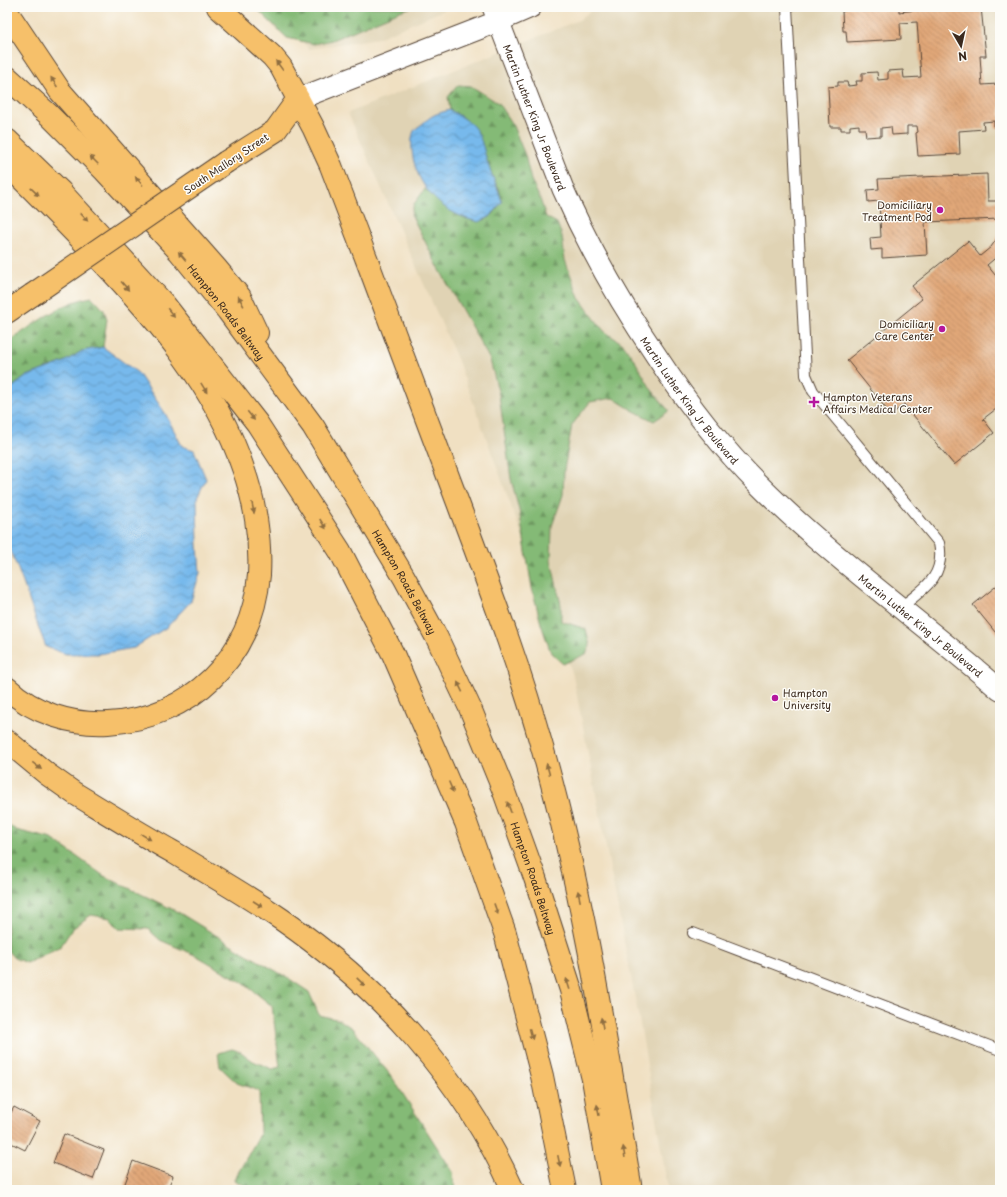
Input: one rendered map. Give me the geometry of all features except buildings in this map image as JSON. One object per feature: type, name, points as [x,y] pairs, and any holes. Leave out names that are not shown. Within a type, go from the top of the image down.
[{"type":"main road","points":[[218,7],[272,56],[281,67],[313,127],[331,166],[443,463],[519,671],[542,746],[564,829],[582,910],[631,1190]]},
{"type":"main road","points":[[7,12],[60,91],[216,268],[240,298],[276,374]]},
{"type":"main road","name":"Hampton Roads Beltway","points":[[7,77],[49,115],[105,171],[179,252],[228,312],[276,374],[313,426],[404,577],[470,708],[503,789],[535,878],[571,990],[593,1079],[612,1190]]},
{"type":"main road","name":"South Mallory Street","points":[[7,312],[275,130],[298,98]]},
{"type":"main road","points":[[7,140],[61,192],[164,304],[257,423],[340,551],[393,654],[466,823],[504,933],[542,1076],[565,1190]]},
{"type":"main road","points":[[7,164],[51,207],[117,277],[156,322],[188,364],[212,401],[234,443],[251,494],[259,550],[259,575],[255,601],[246,628],[236,648],[207,684],[192,696],[172,707],[151,716],[124,722],[95,724],[49,714],[32,706],[7,688]]},
{"type":"main road","points":[[7,741],[47,774],[74,792],[239,892],[282,920],[323,950],[357,978],[409,1031],[437,1065],[473,1114],[489,1139],[514,1190]]},
{"type":"street","points":[[298,98],[496,14],[531,7]]},
{"type":"street","name":"Martin Luther King Jr Boulevard","points":[[496,14],[563,189],[575,216],[632,320],[677,388],[700,419],[759,485],[794,520],[1000,690]]},
{"type":"lane","points":[[787,7],[806,375],[813,391],[939,543],[941,552],[940,564],[932,579],[900,608]]},
{"type":"lane","points":[[693,933],[1000,1050]]},
{"type":"shaded area","points":[[267,7],[451,7],[378,38],[309,49]]},
{"type":"shaded area","points":[[595,7],[1000,7],[1000,1190],[668,1190],[641,1029],[573,675],[458,361],[348,113],[579,20]]},
{"type":"green space","points":[[255,7],[412,7],[332,40],[314,44],[287,38]]},
{"type":"green space","points":[[458,85],[471,86],[498,103],[513,126],[525,155],[531,180],[540,199],[546,217],[557,223],[562,236],[565,260],[579,298],[604,331],[623,344],[635,361],[651,389],[669,411],[654,421],[613,398],[590,402],[572,425],[564,470],[563,495],[552,526],[551,560],[561,605],[561,621],[586,629],[590,646],[586,654],[563,664],[551,653],[541,624],[532,588],[519,510],[511,479],[499,395],[490,360],[436,263],[411,214],[414,204],[425,189],[438,201],[455,213],[464,218],[473,220],[482,220],[490,217],[501,202],[499,190],[488,167],[482,144],[464,119],[450,110],[448,97]]},
{"type":"green space","points":[[92,297],[104,310],[107,319],[103,347],[82,351],[64,362],[27,376],[7,391],[7,343],[58,309]]},
{"type":"green space","points":[[7,824],[16,830],[52,839],[104,876],[178,912],[309,992],[319,1015],[340,1020],[353,1029],[392,1077],[453,1172],[455,1190],[252,1190],[234,1180],[260,1134],[259,1091],[237,1083],[220,1067],[218,1053],[232,1049],[241,1052],[253,1061],[272,1069],[280,1067],[272,1006],[242,982],[197,956],[160,940],[148,929],[118,928],[110,918],[91,915],[72,929],[61,946],[27,963],[14,958],[7,950]]},
{"type":"water","points":[[450,110],[468,121],[479,135],[502,202],[490,217],[479,222],[467,219],[445,208],[428,191],[416,170],[412,148],[413,134],[415,130],[431,116]]},
{"type":"water","points":[[103,347],[138,373],[165,413],[182,446],[194,450],[206,479],[197,498],[200,573],[191,601],[167,627],[134,648],[99,654],[66,654],[46,647],[18,569],[7,544],[7,391],[27,376],[64,362],[82,351]]},
{"type":"place","name":"Domiciliary Treatment Pod","points":[[940,210]]},
{"type":"place","name":"Domiciliary Care Center","points":[[942,329]]},
{"type":"place","name":"Hampton Veterans Affairs Medical Center","points":[[814,402]]},
{"type":"place","name":"Hampton University","points":[[775,698]]}]
